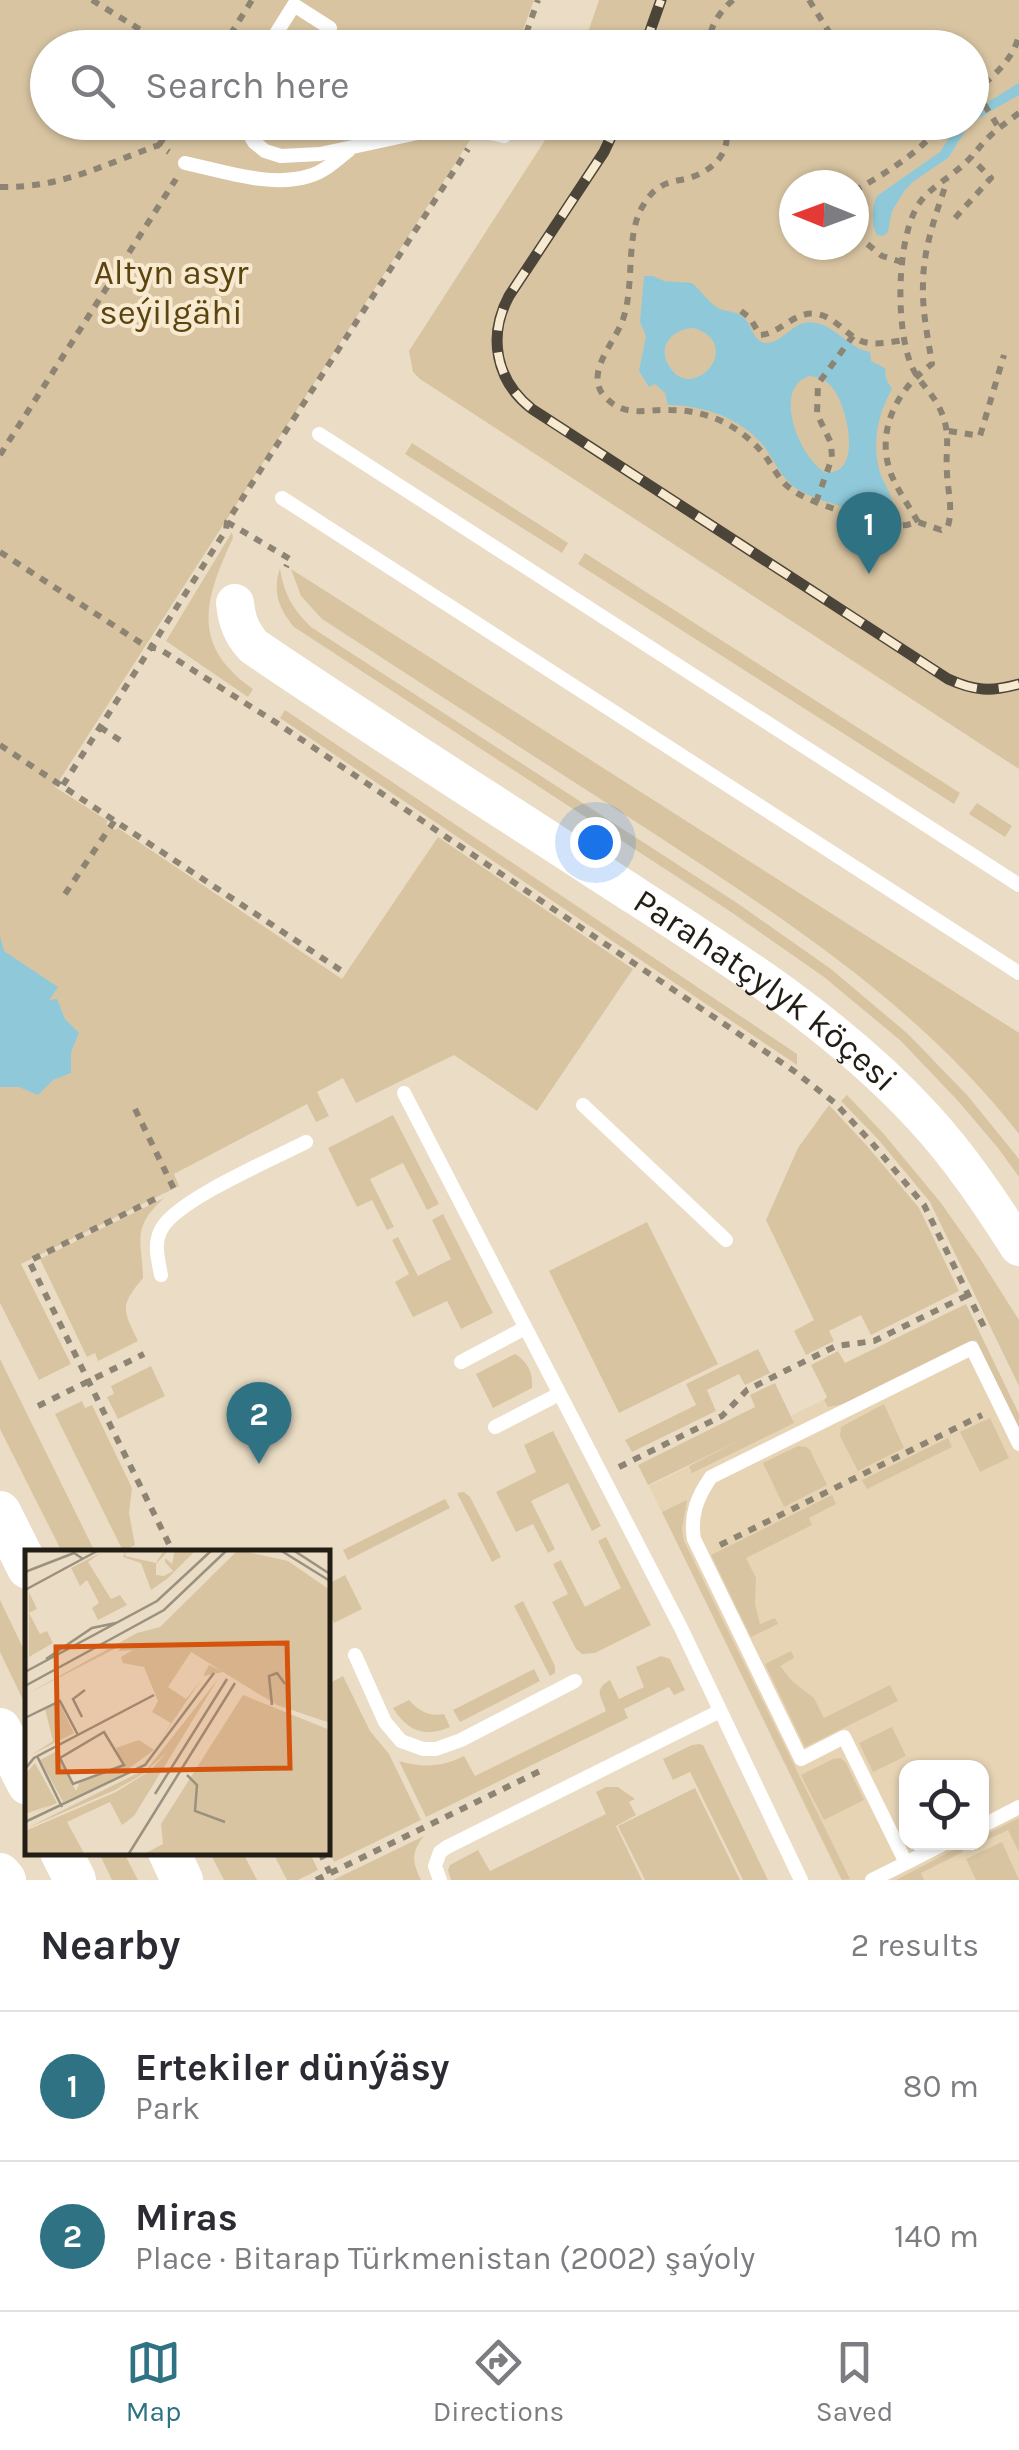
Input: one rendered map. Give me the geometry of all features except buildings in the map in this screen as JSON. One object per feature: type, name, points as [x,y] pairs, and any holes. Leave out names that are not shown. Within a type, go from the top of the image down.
[{"type":"main road","points":[[0,1512],[25,1562]]},
{"type":"main road","points":[[0,1728],[25,1778]]},
{"type":"main road","points":[[62,1855],[75,1880]]},
{"type":"main road","points":[[170,1855],[182,1880]]},
{"type":"main road","points":[[0,1874],[5,1880]]},
{"type":"street","name":"Parahatçylyk köçesi","points":[[236,602],[242,634],[253,646],[704,940],[822,1024],[924,1118],[1019,1246]]},
{"type":"lane","points":[[278,30],[294,5],[330,28]]},
{"type":"lane","points":[[253,140],[265,151],[281,156],[308,155],[385,140]]},
{"type":"lane","points":[[185,164],[265,179],[290,179],[310,176],[353,147]]},
{"type":"lane","points":[[319,434],[1019,885]]},
{"type":"lane","points":[[282,498],[1019,973]]},
{"type":"lane","points":[[404,1094],[680,1628],[801,1880]]},
{"type":"lane","points":[[584,1105],[726,1240]]},
{"type":"lane","points":[[162,1274],[156,1243],[162,1226],[194,1199],[306,1142]]},
{"type":"lane","points":[[461,1362],[525,1328]]},
{"type":"lane","points":[[906,1863],[844,1737],[801,1759],[694,1540],[696,1502],[711,1477],[972,1348],[1019,1444]]},
{"type":"lane","points":[[495,1427],[559,1394]]},
{"type":"lane","points":[[355,1655],[385,1722],[400,1741],[423,1749],[460,1740],[575,1681]]},
{"type":"lane","points":[[440,1880],[435,1866],[446,1847],[720,1711]]},
{"type":"lane","points":[[989,1822],[1019,1807]]},
{"type":"lane","points":[[872,1880],[931,1850]]},
{"type":"path","points":[[92,0],[141,30]]},
{"type":"path","points":[[233,30],[252,0]]},
{"type":"path","points":[[527,30],[538,0]]},
{"type":"path","points":[[710,30],[718,14],[733,0]]},
{"type":"path","points":[[809,0],[828,30]]},
{"type":"path","points":[[989,78],[1012,54],[1019,35]]},
{"type":"path","points":[[989,139],[1019,113]]},
{"type":"path","points":[[989,115],[999,128]]},
{"type":"path","points":[[0,187],[27,186],[98,171],[159,145],[162,140]]},
{"type":"path","points":[[726,140],[726,148],[716,164],[705,172],[658,188],[640,209],[634,225],[622,323],[600,364],[598,382],[604,397],[625,412],[699,413],[732,426],[760,450],[788,486],[892,526],[918,522],[941,530],[948,526],[952,505],[946,471],[948,432],[938,403],[916,376],[904,340],[904,240],[920,202],[988,140]]},
{"type":"path","points":[[869,184],[928,140]]},
{"type":"path","points":[[0,455],[185,164],[159,145]]},
{"type":"path","points":[[63,785],[468,148]]},
{"type":"path","points":[[955,218],[991,178],[971,158]]},
{"type":"path","points":[[918,522],[889,469],[886,446],[894,407],[905,388],[932,364],[922,283],[927,246],[948,178]]},
{"type":"path","points":[[869,246],[882,256],[902,262]]},
{"type":"path","points":[[741,311],[760,335],[768,335],[808,314],[834,321],[851,339],[861,342],[904,340]]},
{"type":"path","points":[[817,500],[832,458],[831,443],[817,414],[818,384],[851,339]]},
{"type":"path","points":[[948,432],[980,436],[1004,355]]},
{"type":"path","points":[[227,522],[290,560],[286,567]]},
{"type":"path","points":[[0,552],[144,645],[161,650],[297,736],[806,1080],[848,1116],[924,1204],[994,1347]]},
{"type":"path","points":[[100,727],[124,743]]},
{"type":"path","points":[[0,745],[344,972]]},
{"type":"path","points":[[65,894],[116,820]]},
{"type":"path","points":[[135,1109],[174,1190]]},
{"type":"path","points":[[158,1198],[29,1261],[172,1550]]},
{"type":"path","points":[[602,1476],[722,1416],[748,1390],[798,1364],[836,1346],[874,1341],[968,1295]]},
{"type":"path","points":[[38,1406],[144,1354]]},
{"type":"path","points":[[701,1555],[1000,1406]]},
{"type":"path","points":[[316,1880],[544,1769]]},
{"type":"path","points":[[321,1855],[330,1873]]},
{"type":"shaded area","points":[[975,1325],[1019,1414],[1019,1880],[841,1880],[649,1486]]},
{"type":"green space","name":"Altyn asyr seýilgähi","points":[[0,0],[534,0],[523,30],[30,30],[30,140],[470,140],[55,787],[342,979],[438,837],[633,969],[537,1111],[454,1055],[356,1103],[343,1078],[317,1092],[329,1116],[316,1122],[307,1104],[174,1174],[179,1186],[21,1264],[71,1364],[39,1380],[0,1303]]},
{"type":"green space","points":[[599,0],[1019,0],[1019,769],[420,379],[413,372],[409,351],[545,140],[989,140],[989,30],[589,30]]},
{"type":"green space","points":[[412,443],[568,543],[562,553],[405,454]]},
{"type":"green space","points":[[232,532],[215,581],[208,620],[219,655],[253,689],[248,697],[166,641]]},
{"type":"green space","points":[[585,553],[960,793],[954,804],[578,564]]},
{"type":"green space","points":[[280,568],[290,600],[311,627],[737,903],[831,969],[908,1034],[967,1095],[1019,1159],[1019,1177],[959,1102],[901,1041],[824,977],[294,627],[278,600]]},
{"type":"green space","points":[[291,569],[1019,1033],[1019,1134],[935,1042],[839,961],[685,854],[322,619],[301,596]]},
{"type":"green space","points":[[285,710],[797,1054],[797,1065],[280,718]]},
{"type":"green space","points":[[977,803],[1012,826],[1005,837],[969,814]]},
{"type":"green space","points":[[847,1095],[941,1203],[1019,1320],[1019,1386],[930,1202],[841,1101]]},
{"type":"green space","points":[[829,1105],[919,1208],[959,1291],[871,1335],[861,1315],[829,1331],[834,1341],[806,1355],[794,1331],[814,1320],[766,1220],[798,1148]]},
{"type":"green space","points":[[393,1115],[439,1204],[427,1210],[403,1163],[370,1179],[394,1227],[387,1230],[372,1200],[357,1207],[328,1148]]},
{"type":"green space","points":[[164,1198],[143,1226],[143,1278],[127,1302],[127,1315],[138,1341],[98,1361],[95,1353],[87,1357],[40,1259]]},
{"type":"green space","points":[[443,1214],[493,1313],[461,1329],[447,1301],[413,1317],[395,1282],[409,1274],[392,1240],[398,1237],[418,1276],[451,1259],[432,1220]]},
{"type":"green space","points":[[647,1222],[718,1364],[619,1413],[549,1271]]},
{"type":"green space","points":[[966,1304],[1019,1414],[1019,1428],[976,1340],[845,1404],[828,1407],[811,1365],[838,1351],[845,1363]]},
{"type":"green space","points":[[758,1349],[770,1373],[745,1385],[739,1374],[707,1390],[716,1411],[632,1452],[625,1440],[696,1405],[686,1384]]},
{"type":"green space","points":[[515,1354],[529,1368],[532,1388],[493,1408],[476,1374]]},
{"type":"green space","points":[[0,1359],[94,1550],[61,1550],[0,1429]]},
{"type":"green space","points":[[151,1366],[165,1396],[118,1419],[107,1397],[114,1394],[111,1386]]},
{"type":"green space","points":[[775,1383],[794,1423],[692,1473],[689,1466],[740,1440],[648,1485],[638,1465],[755,1407],[750,1395]]},
{"type":"green space","points":[[82,1401],[85,1408],[92,1405],[132,1488],[129,1513],[135,1545],[123,1550],[55,1414]]},
{"type":"green space","points":[[884,1404],[904,1448],[858,1471],[840,1436],[841,1427]]},
{"type":"green space","points":[[990,1418],[1009,1458],[980,1472],[960,1432]]},
{"type":"green space","points":[[553,1431],[601,1526],[592,1531],[568,1483],[531,1501],[555,1549],[548,1553],[533,1524],[516,1532],[496,1492],[536,1472],[524,1445]]},
{"type":"green space","points":[[948,1438],[952,1447],[867,1489],[862,1480]]},
{"type":"green space","points":[[798,1446],[810,1450],[827,1485],[784,1507],[763,1463]]},
{"type":"green space","points":[[464,1492],[501,1557],[492,1562],[457,1493]]},
{"type":"green space","points":[[832,1495],[836,1504],[809,1518],[812,1525],[746,1558],[756,1578],[755,1604],[760,1624],[775,1618],[778,1624],[751,1637],[711,1555]]},
{"type":"green space","points":[[445,1499],[450,1508],[348,1560],[343,1550]]},
{"type":"green space","points":[[687,1500],[684,1541],[850,1879],[842,1880],[662,1512]]},
{"type":"green space","points":[[606,1537],[651,1625],[595,1653],[582,1654],[552,1602],[568,1594],[553,1564],[561,1560],[585,1607],[621,1588],[598,1541]]},
{"type":"green space","points":[[345,1575],[362,1609],[334,1623],[330,1614],[330,1583]]},
{"type":"green space","points":[[0,1600],[25,1652],[25,1704],[0,1652]]},
{"type":"green space","points":[[523,1601],[555,1666],[555,1673],[550,1676],[514,1606]]},
{"type":"green space","points":[[791,1651],[794,1658],[780,1666],[814,1698],[824,1718],[890,1685],[898,1701],[805,1747],[765,1664]]},
{"type":"green space","points":[[661,1656],[670,1659],[685,1690],[674,1695],[669,1687],[624,1709],[628,1718],[426,1817],[399,1761],[432,1765],[464,1756],[475,1776],[606,1711],[600,1690],[610,1680],[619,1699],[644,1687],[636,1667]]},
{"type":"green space","points":[[534,1669],[540,1681],[460,1722],[453,1710]]},
{"type":"green space","points":[[343,1676],[370,1731],[389,1754],[421,1820],[334,1862],[330,1853],[330,1683]]},
{"type":"green space","points":[[409,1700],[425,1712],[444,1714],[450,1727],[425,1732],[411,1727],[393,1708]]},
{"type":"green space","points":[[892,1727],[906,1756],[873,1772],[859,1743]]},
{"type":"green space","points":[[703,1745],[768,1880],[743,1880],[690,1772],[673,1780],[663,1759]]},
{"type":"green space","points":[[841,1758],[864,1800],[824,1820],[801,1775]]},
{"type":"green space","points":[[618,1787],[635,1799],[629,1802],[636,1815],[616,1826],[642,1880],[451,1880],[450,1865],[478,1850],[490,1871],[606,1814],[596,1792]]},
{"type":"green space","points":[[695,1788],[740,1880],[645,1880],[618,1826]]},
{"type":"green space","points":[[1019,1818],[1019,1852],[1008,1830],[989,1839],[989,1833]]},
{"type":"green space","points":[[424,1836],[414,1857],[421,1880],[333,1880]]},
{"type":"green space","points":[[1002,1842],[1019,1880],[976,1880],[966,1859]]},
{"type":"green space","points":[[953,1850],[962,1850],[921,1873],[924,1880],[896,1880]]},
{"type":"green space","points":[[100,1855],[125,1855],[138,1880],[112,1880]]},
{"type":"green space","points":[[211,1855],[244,1855],[257,1880],[224,1880]]},
{"type":"green space","points":[[274,1855],[311,1855],[318,1870],[298,1880],[287,1880]]},
{"type":"water","points":[[1019,83],[1019,95],[989,112],[989,102]]},
{"type":"water","points":[[948,140],[960,140],[948,158],[905,190],[892,211],[888,232],[877,235],[873,216],[877,196],[940,152]]},
{"type":"water","points":[[644,276],[653,276],[692,283],[720,309],[742,316],[762,342],[775,341],[809,322],[823,325],[870,352],[871,361],[885,368],[892,389],[876,438],[879,469],[891,497],[891,515],[876,517],[803,492],[785,479],[766,449],[746,429],[709,411],[668,405],[665,393],[655,384],[649,387],[639,371],[646,336],[640,322]],"holes":[[[694,328],[709,336],[715,358],[700,376],[689,379],[678,375],[668,364],[665,350],[675,334]],[[809,376],[830,385],[845,414],[849,450],[841,468],[834,472],[826,473],[816,465],[799,440],[794,424],[792,395],[798,383]]]},
{"type":"water","points":[[0,936],[4,951],[58,987],[49,1000],[57,999],[65,1019],[79,1033],[71,1052],[71,1073],[53,1080],[38,1095],[19,1087],[0,1087]]},
{"type":"railway","points":[[650,30],[661,0]]},
{"type":"railway","points":[[610,140],[502,311],[497,342],[510,385],[532,409],[948,679],[983,689],[1019,684]]},
{"type":"place","name":"Ertekiler dünýäsy","points":[[869,574]]},
{"type":"place","name":"Miras","points":[[259,1464]]}]
